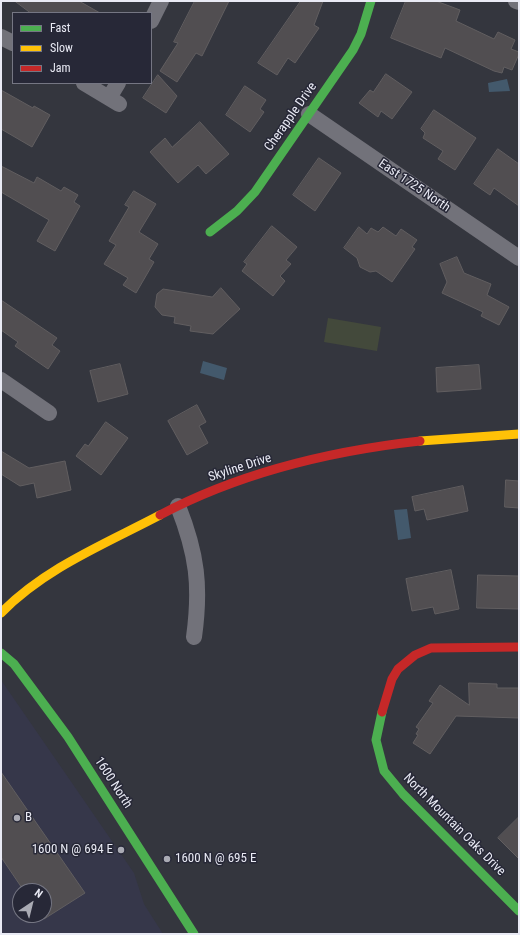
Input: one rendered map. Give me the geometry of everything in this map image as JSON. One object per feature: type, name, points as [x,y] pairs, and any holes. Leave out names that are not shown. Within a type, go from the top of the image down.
[{"type":"street","points":[[152,19],[161,1]]},
{"type":"street","name":"Cherapple Drive","points":[[210,232],[231,217],[248,202],[309,114],[361,34],[371,1]]},
{"type":"street","points":[[1,37],[12,42]]},
{"type":"street","points":[[86,84],[114,101],[118,84]]},
{"type":"street","name":"East 1725 North","points":[[309,114],[519,258]]},
{"type":"street","points":[[1,380],[49,413]]},
{"type":"street","name":"Skyline Drive","points":[[1,613],[16,596],[33,582],[57,568],[178,506],[216,489],[256,474],[356,450],[450,438],[519,434]]},
{"type":"street","points":[[178,506],[187,528],[196,561],[198,605],[194,637]]},
{"type":"street","name":"North Mountain Oaks Drive","points":[[519,648],[431,648],[415,655],[402,665],[392,679],[380,718],[376,740],[378,753],[384,771],[403,794],[519,910]]},
{"type":"street","name":"1600 North","points":[[1,653],[14,664],[68,737],[194,934]]},
{"type":"shaded area","points":[[507,79],[510,91],[489,92],[488,83]]},
{"type":"shaded area","points":[[203,361],[227,368],[224,380],[200,373]]},
{"type":"shaded area","points":[[407,509],[411,538],[398,540],[394,510]]},
{"type":"shaded area","points":[[1,680],[134,873],[144,904],[163,934],[1,934]]},
{"type":"green space","points":[[328,318],[381,327],[377,351],[324,342]]},
{"type":"building","points":[[15,1],[79,1],[98,12],[30,12]]},
{"type":"building","points":[[195,1],[229,1],[202,56],[196,53],[177,82],[160,71],[178,43],[174,42]]},
{"type":"building","points":[[301,1],[323,1],[314,25],[319,28],[295,63],[288,58],[277,75],[258,63]]},
{"type":"building","points":[[406,1],[436,1],[460,10],[456,21],[494,39],[498,32],[515,40],[511,49],[519,52],[519,54],[512,70],[504,67],[502,73],[494,71],[445,48],[441,58],[391,38]]},
{"type":"building","points":[[386,74],[412,92],[392,119],[381,111],[378,117],[359,103],[370,90],[373,92]]},
{"type":"building","points":[[158,75],[177,96],[166,113],[143,98]]},
{"type":"building","points":[[245,86],[266,100],[260,109],[264,112],[250,132],[226,115]]},
{"type":"building","points":[[1,90],[33,108],[34,106],[50,115],[32,147],[1,129]]},
{"type":"building","points":[[434,110],[476,138],[455,170],[438,159],[443,151],[423,138],[425,133],[421,129]]},
{"type":"building","points":[[200,122],[229,154],[206,174],[198,165],[178,183],[150,152],[165,138],[172,147]]},
{"type":"building","points":[[498,149],[519,164],[519,206],[494,188],[490,195],[474,184]]},
{"type":"building","points":[[319,158],[341,173],[315,211],[293,195]]},
{"type":"building","points":[[1,166],[34,183],[37,177],[61,191],[64,187],[78,195],[74,202],[80,206],[55,251],[37,241],[49,220],[1,192]]},
{"type":"building","points":[[134,191],[156,204],[139,232],[158,244],[149,259],[154,262],[136,293],[123,285],[128,278],[104,264],[116,245],[109,241],[129,207],[125,205]]},
{"type":"building","points":[[272,226],[297,247],[286,260],[291,264],[280,276],[285,281],[273,296],[242,271],[247,264],[244,262]]},
{"type":"building","points":[[359,227],[367,234],[371,228],[378,232],[383,227],[396,236],[401,229],[417,240],[412,247],[415,249],[392,282],[376,271],[370,272],[360,267],[357,258],[344,248]]},
{"type":"building","points":[[457,257],[464,273],[491,284],[487,295],[509,307],[499,325],[481,316],[483,312],[442,293],[447,282],[440,264]]},
{"type":"building","points":[[221,288],[240,309],[213,334],[190,331],[191,326],[174,323],[175,317],[162,315],[155,307],[157,294],[163,289],[212,297]]},
{"type":"building","points":[[1,300],[57,338],[52,345],[60,351],[48,369],[15,346],[18,342],[1,330]]},
{"type":"building","points":[[120,364],[128,394],[98,402],[90,371]]},
{"type":"building","points":[[479,365],[481,389],[437,392],[436,368]]},
{"type":"building","points":[[197,405],[206,422],[199,426],[208,443],[187,455],[168,421]]},
{"type":"building","points":[[106,422],[128,438],[101,475],[76,456],[85,444],[88,446]]},
{"type":"building","points":[[1,451],[29,468],[65,461],[71,490],[37,498],[34,483],[20,486],[1,474]]},
{"type":"building","points":[[506,480],[519,481],[519,508],[505,507]]},
{"type":"building","points":[[463,486],[468,511],[427,520],[424,509],[415,511],[412,497]]},
{"type":"building","points":[[451,570],[459,609],[435,614],[433,607],[412,611],[406,579]]},
{"type":"building","points":[[478,575],[519,576],[519,609],[477,608]]},
{"type":"building","points":[[469,683],[497,684],[497,688],[519,688],[519,718],[456,716],[430,754],[413,743],[418,735],[416,734],[419,729],[416,727],[433,703],[429,701],[440,685],[469,705]]},
{"type":"building","name":"B","points":[[1,772],[85,893],[52,914],[52,883],[19,883],[1,857]]},
{"type":"building","points":[[519,817],[519,859],[498,838]]},
{"type":"traffic: fast","points":[[210,232],[237,211],[255,192],[353,50],[361,34],[371,1]]},
{"type":"traffic: fast","points":[[1,653],[14,664],[68,737],[194,934]]},
{"type":"traffic: fast","points":[[382,712],[376,740],[384,771],[403,794],[519,911]]},
{"type":"traffic: slow","points":[[420,441],[519,434]]},
{"type":"traffic: slow","points":[[1,613],[18,597],[56,570],[76,558],[160,515]]},
{"type":"traffic: jam","points":[[160,515],[191,500],[254,475],[320,457],[386,445],[420,441]]},
{"type":"traffic: jam","points":[[382,712],[392,679],[398,669],[415,655],[431,648],[519,647]]},
{"type":"place","name":"B","points":[[17,818]]},
{"type":"place","name":"1600 N @ 694 E","points":[[121,850]]},
{"type":"place","name":"1600 N @ 695 E","points":[[167,859]]}]
